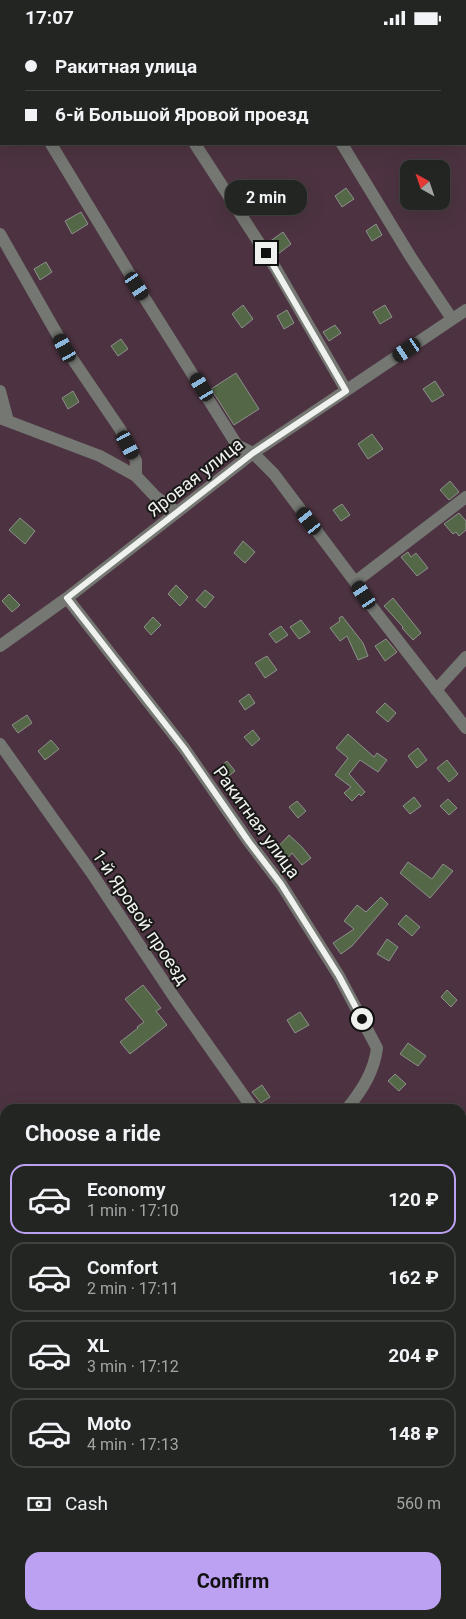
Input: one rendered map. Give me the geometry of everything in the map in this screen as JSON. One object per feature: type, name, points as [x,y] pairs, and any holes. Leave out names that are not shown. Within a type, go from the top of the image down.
[{"type":"street","points":[[52,145],[237,445],[253,453],[274,474],[372,607],[466,728]]},
{"type":"street","points":[[196,145],[276,269],[346,391]]},
{"type":"street","points":[[343,145],[412,259],[452,319]]},
{"type":"street","points":[[0,234],[65,348],[120,429],[136,461],[136,476]]},
{"type":"street","name":"Яровая улица","points":[[0,646],[163,525],[253,453],[466,310]]},
{"type":"street","points":[[0,391],[4,419],[100,456],[136,476],[155,496],[177,512]]},
{"type":"street","points":[[355,583],[466,497]]},
{"type":"street","name":"Ракитная улица","points":[[67,598],[184,748],[249,842],[281,884],[339,976],[377,1048],[375,1061],[363,1088],[351,1104]]},
{"type":"street","points":[[436,690],[466,657]]},
{"type":"street","name":"1-й Яровой проезд","points":[[0,744],[91,872],[174,997],[249,1104]]},
{"type":"shaded area","points":[[0,145],[466,145],[466,1104],[290,1104],[292,1101],[290,1104],[0,1104]]},
{"type":"building","points":[[346,188],[354,199],[342,207],[335,196]]},
{"type":"building","points":[[81,212],[88,224],[72,234],[65,221]]},
{"type":"building","points":[[376,224],[382,235],[372,241],[366,231]]},
{"type":"building","points":[[283,232],[291,244],[278,254],[269,242]]},
{"type":"building","points":[[46,262],[52,272],[40,280],[34,269]]},
{"type":"building","points":[[243,305],[253,319],[242,328],[232,314]]},
{"type":"building","points":[[385,305],[392,317],[380,324],[373,312]]},
{"type":"building","points":[[287,310],[294,323],[284,329],[277,316]]},
{"type":"building","points":[[335,325],[341,333],[329,341],[323,332]]},
{"type":"building","points":[[121,339],[128,349],[118,356],[111,346]]},
{"type":"building","points":[[236,373],[259,409],[234,425],[211,389]]},
{"type":"building","points":[[435,381],[444,395],[432,402],[423,389]]},
{"type":"building","points":[[73,391],[79,402],[68,409],[62,398]]},
{"type":"building","points":[[372,434],[383,449],[368,459],[358,444]]},
{"type":"building","points":[[450,481],[459,492],[449,500],[440,490]]},
{"type":"building","points":[[342,504],[350,515],[341,521],[333,510]]},
{"type":"building","points":[[459,513],[466,521],[466,530],[459,536],[456,532],[453,534],[444,524]]},
{"type":"building","points":[[20,518],[35,531],[25,544],[9,530]]},
{"type":"building","points":[[243,541],[255,552],[245,563],[234,553]]},
{"type":"building","points":[[408,552],[411,557],[416,553],[428,568],[417,576],[401,557]]},
{"type":"building","points":[[176,585],[188,597],[180,606],[168,594]]},
{"type":"building","points":[[205,590],[214,597],[205,608],[196,600]]},
{"type":"building","points":[[9,594],[20,605],[12,612],[2,601]]},
{"type":"building","points":[[393,598],[421,633],[413,640],[384,606]]},
{"type":"building","points":[[342,616],[363,643],[368,656],[358,660],[347,636],[340,641],[330,628],[340,621],[339,618]]},
{"type":"building","points":[[153,617],[161,625],[151,635],[144,627]]},
{"type":"building","points":[[301,620],[310,632],[299,639],[290,627]]},
{"type":"building","points":[[281,626],[288,635],[276,643],[269,634]]},
{"type":"building","points":[[386,639],[397,652],[385,661],[375,646]]},
{"type":"building","points":[[267,656],[277,670],[265,678],[255,663]]},
{"type":"building","points":[[249,694],[255,703],[245,710],[239,701]]},
{"type":"building","points":[[385,703],[396,713],[388,722],[376,712]]},
{"type":"building","points":[[27,715],[32,723],[18,733],[12,725]]},
{"type":"building","points":[[253,730],[260,739],[252,746],[244,737]]},
{"type":"building","points":[[348,734],[374,757],[377,753],[387,760],[378,772],[360,760],[349,774],[365,792],[361,796],[359,794],[352,801],[344,793],[351,787],[335,775],[348,758],[336,748]]},
{"type":"building","points":[[51,740],[59,749],[45,760],[38,751]]},
{"type":"building","points":[[418,748],[427,760],[417,768],[408,756]]},
{"type":"building","points":[[447,760],[458,774],[449,782],[437,768]]},
{"type":"building","points":[[227,761],[235,771],[225,779],[217,769]]},
{"type":"building","points":[[414,797],[421,806],[410,814],[403,806]]},
{"type":"building","points":[[448,799],[457,808],[449,815],[440,806]]},
{"type":"building","points":[[297,801],[306,811],[298,818],[289,807]]},
{"type":"building","points":[[289,835],[311,858],[302,865],[292,853],[287,859],[276,849]]},
{"type":"building","points":[[408,862],[432,879],[443,864],[453,871],[430,898],[400,873]]},
{"type":"building","points":[[381,897],[388,904],[352,946],[341,954],[333,943],[354,929],[344,921],[357,905],[366,912]]},
{"type":"building","points":[[406,915],[420,927],[412,936],[398,924]]},
{"type":"building","points":[[387,939],[398,947],[389,961],[377,954]]},
{"type":"building","points":[[143,985],[161,1008],[156,1011],[167,1025],[130,1054],[120,1042],[144,1022],[125,999]]},
{"type":"building","points":[[447,990],[457,1000],[451,1007],[441,997]]},
{"type":"building","points":[[300,1012],[309,1025],[295,1033],[287,1020]]},
{"type":"building","points":[[408,1043],[426,1056],[418,1066],[400,1054]]},
{"type":"building","points":[[395,1074],[406,1084],[399,1091],[388,1081]]},
{"type":"building","points":[[262,1085],[270,1097],[261,1103],[252,1092]]},
{"type":"route","points":[[266,253],[346,391],[253,453],[67,598],[184,748],[249,842],[281,884],[339,976],[362,1019]]}]
